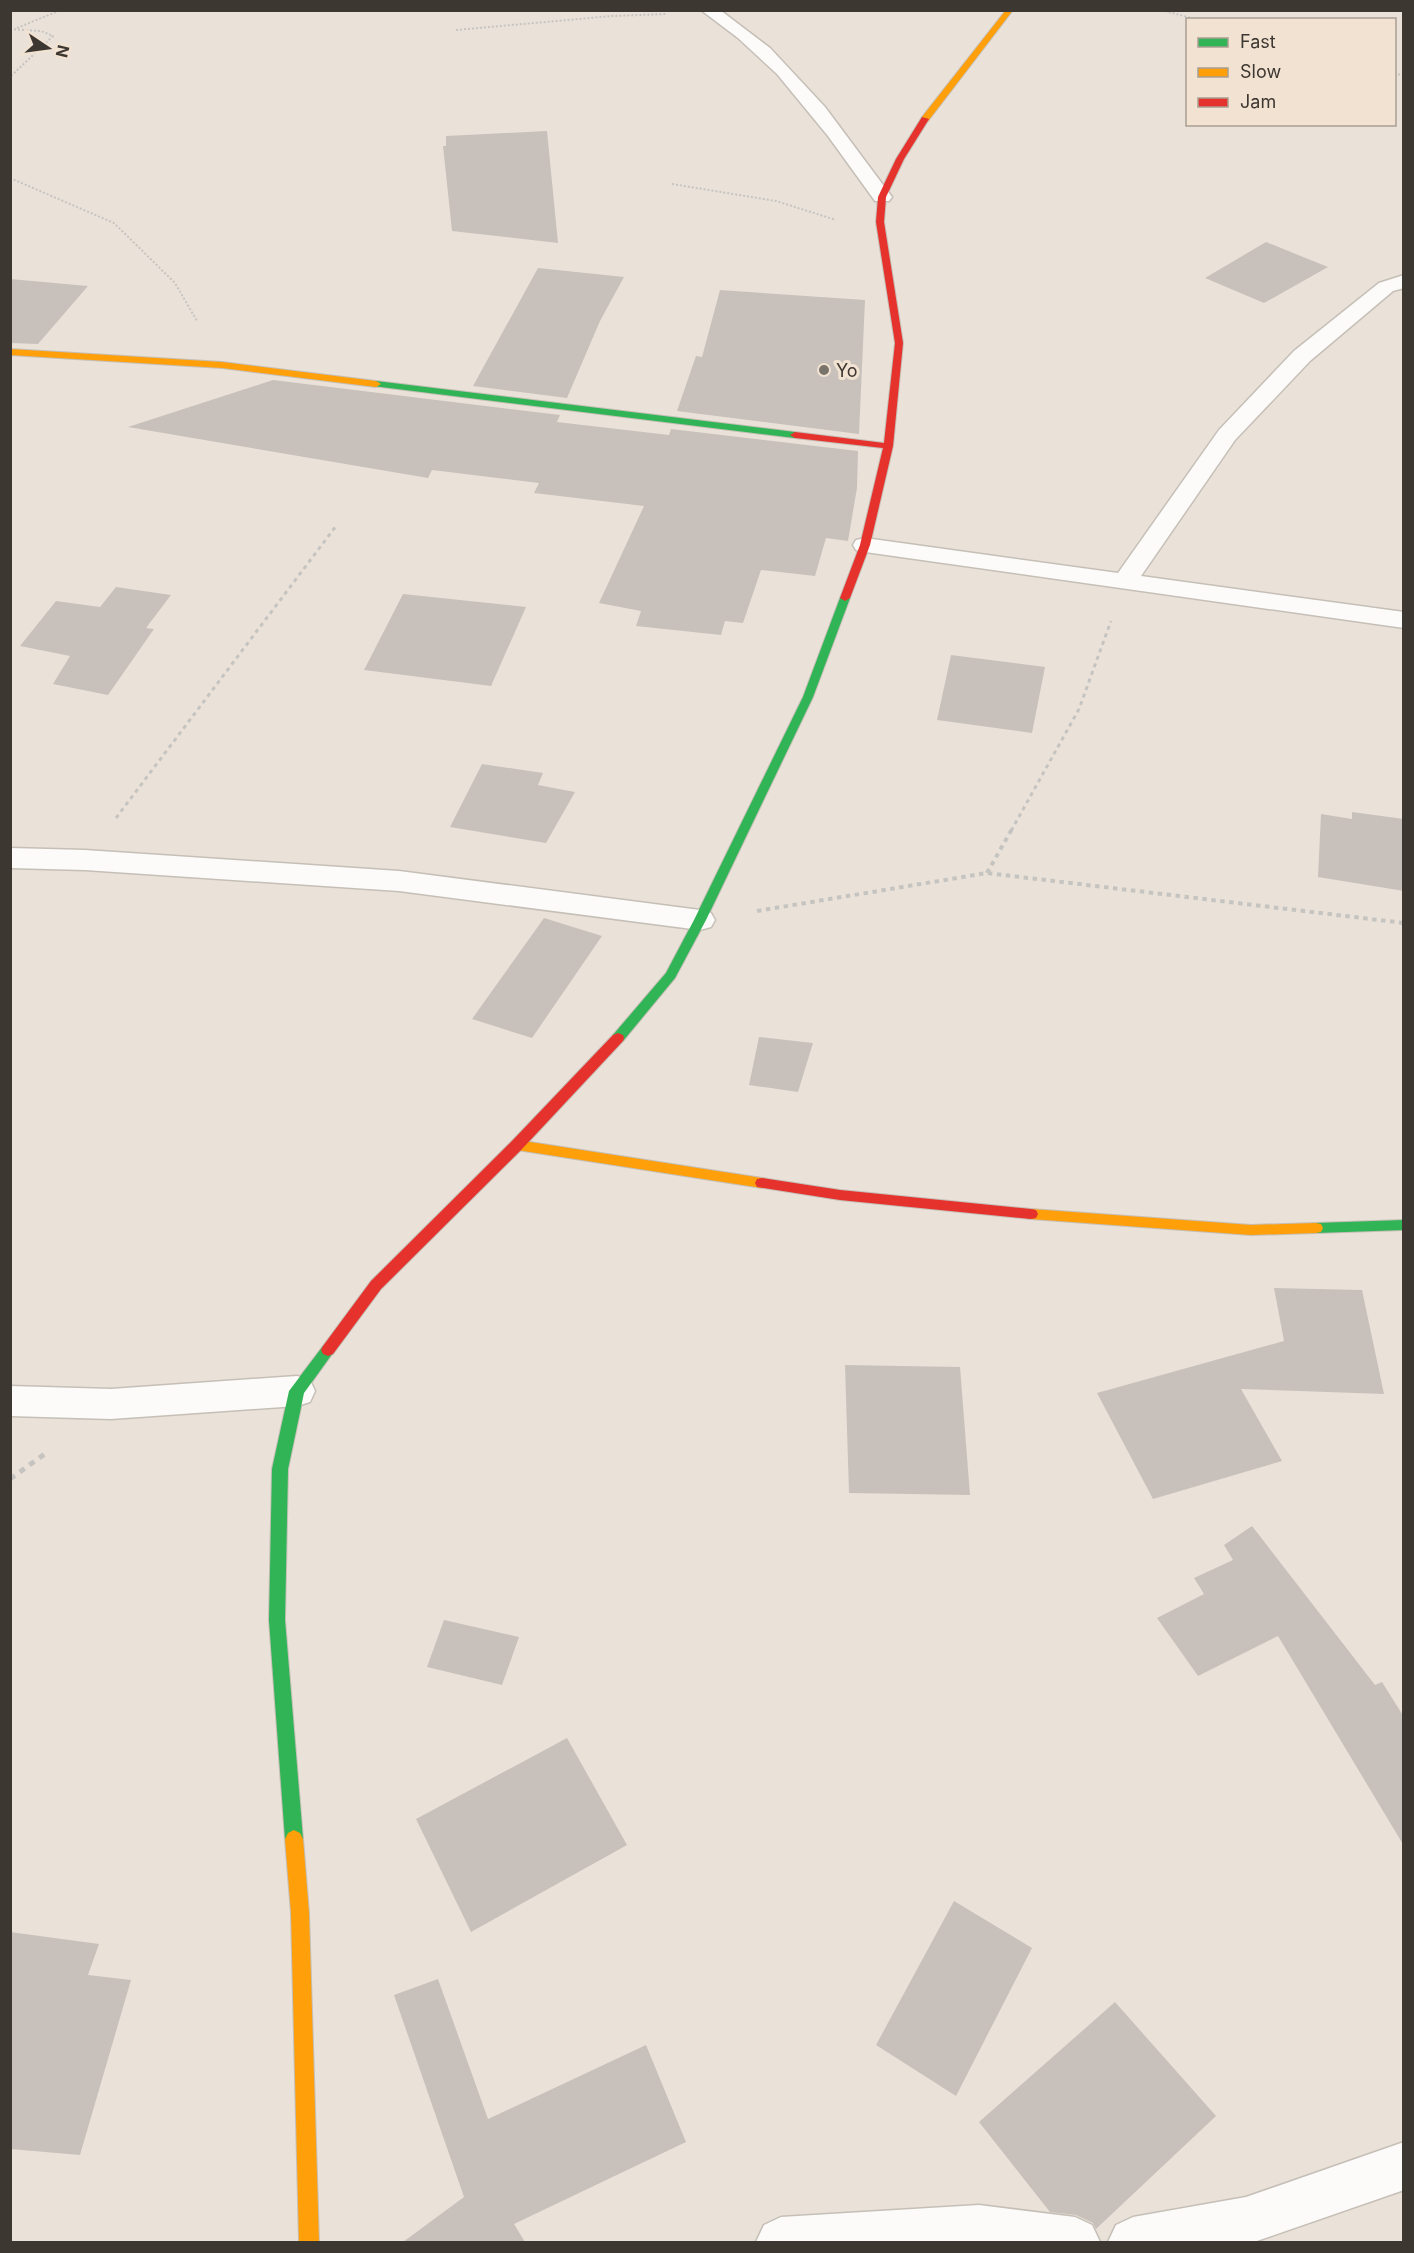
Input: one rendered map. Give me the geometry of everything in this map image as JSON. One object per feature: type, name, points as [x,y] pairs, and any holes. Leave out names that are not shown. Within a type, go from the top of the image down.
[{"type":"street","points":[[309,2242],[300,1912],[277,1620],[280,1468],[297,1391],[376,1285],[517,1145],[635,1020],[671,975],[700,920],[808,697],[865,545],[888,446],[898,343],[880,222],[882,197],[900,159],[927,116],[1010,10]]},
{"type":"street","points":[[711,12],[743,33],[786,72],[823,116],[882,197]]},
{"type":"street","points":[[1125,581],[1227,435],[1302,356],[1386,287],[1404,281]]},
{"type":"street","points":[[10,352],[222,365],[888,446]]},
{"type":"street","points":[[865,545],[1404,620]]},
{"type":"street","points":[[10,858],[85,860],[399,881],[700,920]]},
{"type":"street","points":[[517,1145],[840,1195],[1052,1215],[1251,1230],[1404,1225]]},
{"type":"street","points":[[10,1401],[111,1404],[297,1391]]},
{"type":"street","points":[[1133,2242],[1246,2221],[1404,2166]]},
{"type":"street","points":[[781,2242],[979,2229],[1075,2242]]},
{"type":"path","points":[[12,29],[61,10]]},
{"type":"path","points":[[1161,10],[1191,18]]},
{"type":"path","points":[[456,30],[612,16],[711,12]]},
{"type":"path","points":[[10,77],[53,36],[41,31],[12,29]]},
{"type":"path","points":[[10,178],[114,223],[175,283],[222,365]]},
{"type":"path","points":[[672,184],[764,199],[814,211],[843,223],[885,249]]},
{"type":"path","points":[[85,860],[336,526]]},
{"type":"path","points":[[987,873],[1079,709],[1125,581]]},
{"type":"path","points":[[700,920],[987,873],[1404,923]]},
{"type":"building","points":[[547,131],[558,243],[452,231],[443,146],[446,146],[446,136]]},
{"type":"building","points":[[1266,242],[1328,267],[1264,303],[1205,278]]},
{"type":"building","points":[[538,268],[624,277],[600,321],[567,398],[473,386]]},
{"type":"building","points":[[10,279],[88,286],[38,344],[10,343]]},
{"type":"building","points":[[720,290],[865,300],[859,434],[677,411],[696,356],[702,357]]},
{"type":"building","points":[[273,380],[560,415],[557,422],[669,435],[671,429],[858,451],[857,488],[848,541],[826,538],[815,576],[761,570],[743,623],[725,621],[721,635],[636,626],[641,611],[599,603],[644,506],[534,493],[539,483],[432,470],[428,478],[128,427]]},
{"type":"building","points":[[116,587],[171,595],[146,628],[154,629],[108,695],[53,684],[70,656],[20,646],[56,601],[100,607]]},
{"type":"building","points":[[403,594],[526,607],[491,686],[364,670]]},
{"type":"building","points":[[951,655],[1045,667],[1032,733],[937,720]]},
{"type":"building","points":[[482,764],[543,773],[538,785],[575,792],[546,843],[450,827]]},
{"type":"building","points":[[1352,812],[1404,819],[1404,891],[1318,877],[1321,814],[1352,819]]},
{"type":"building","points":[[544,918],[602,936],[532,1038],[472,1019]]},
{"type":"building","points":[[759,1037],[813,1043],[798,1092],[749,1085]]},
{"type":"building","points":[[1274,1288],[1362,1290],[1384,1394],[1241,1389],[1282,1461],[1153,1499],[1097,1393],[1284,1341]]},
{"type":"building","points":[[845,1365],[960,1367],[970,1495],[849,1493]]},
{"type":"building","points":[[1252,1526],[1375,1685],[1382,1682],[1404,1717],[1404,1846],[1278,1636],[1198,1676],[1157,1618],[1204,1594],[1194,1578],[1233,1560],[1224,1545]]},
{"type":"building","points":[[444,1620],[519,1637],[502,1685],[427,1667]]},
{"type":"building","points":[[567,1738],[627,1845],[471,1932],[416,1819]]},
{"type":"building","points":[[954,1901],[1032,1948],[956,2096],[876,2045]]},
{"type":"building","points":[[10,1932],[99,1944],[88,1975],[131,1980],[80,2155],[10,2149]]},
{"type":"building","points":[[438,1979],[488,2119],[646,2045],[686,2142],[514,2224],[525,2242],[403,2242],[464,2197],[394,1995]]},
{"type":"building","points":[[1115,2002],[1216,2116],[1096,2229],[1093,2223],[1076,2215],[1050,2212],[979,2122]]},
{"type":"traffic: fast","points":[[376,384],[795,435]]},
{"type":"traffic: fast","points":[[618,1038],[671,975],[700,920],[808,697],[845,598]]},
{"type":"traffic: fast","points":[[1316,1228],[1404,1225]]},
{"type":"traffic: fast","points":[[294,1839],[277,1620],[280,1469],[297,1391],[328,1350]]},
{"type":"traffic: slow","points":[[925,119],[1010,10]]},
{"type":"traffic: slow","points":[[10,352],[222,365],[376,384]]},
{"type":"traffic: slow","points":[[517,1145],[762,1183]]},
{"type":"traffic: slow","points":[[1031,1214],[1251,1230],[1316,1228]]},
{"type":"traffic: slow","points":[[294,1839],[300,1913],[309,2242]]},
{"type":"traffic: jam","points":[[845,598],[865,545],[888,446],[899,343],[880,222],[882,197],[900,159],[925,119]]},
{"type":"traffic: jam","points":[[795,435],[888,446]]},
{"type":"traffic: jam","points":[[328,1350],[376,1285],[517,1145],[618,1038]]},
{"type":"traffic: jam","points":[[762,1183],[840,1195],[1031,1214]]},
{"type":"place","name":"Yo","points":[[824,370]]}]
